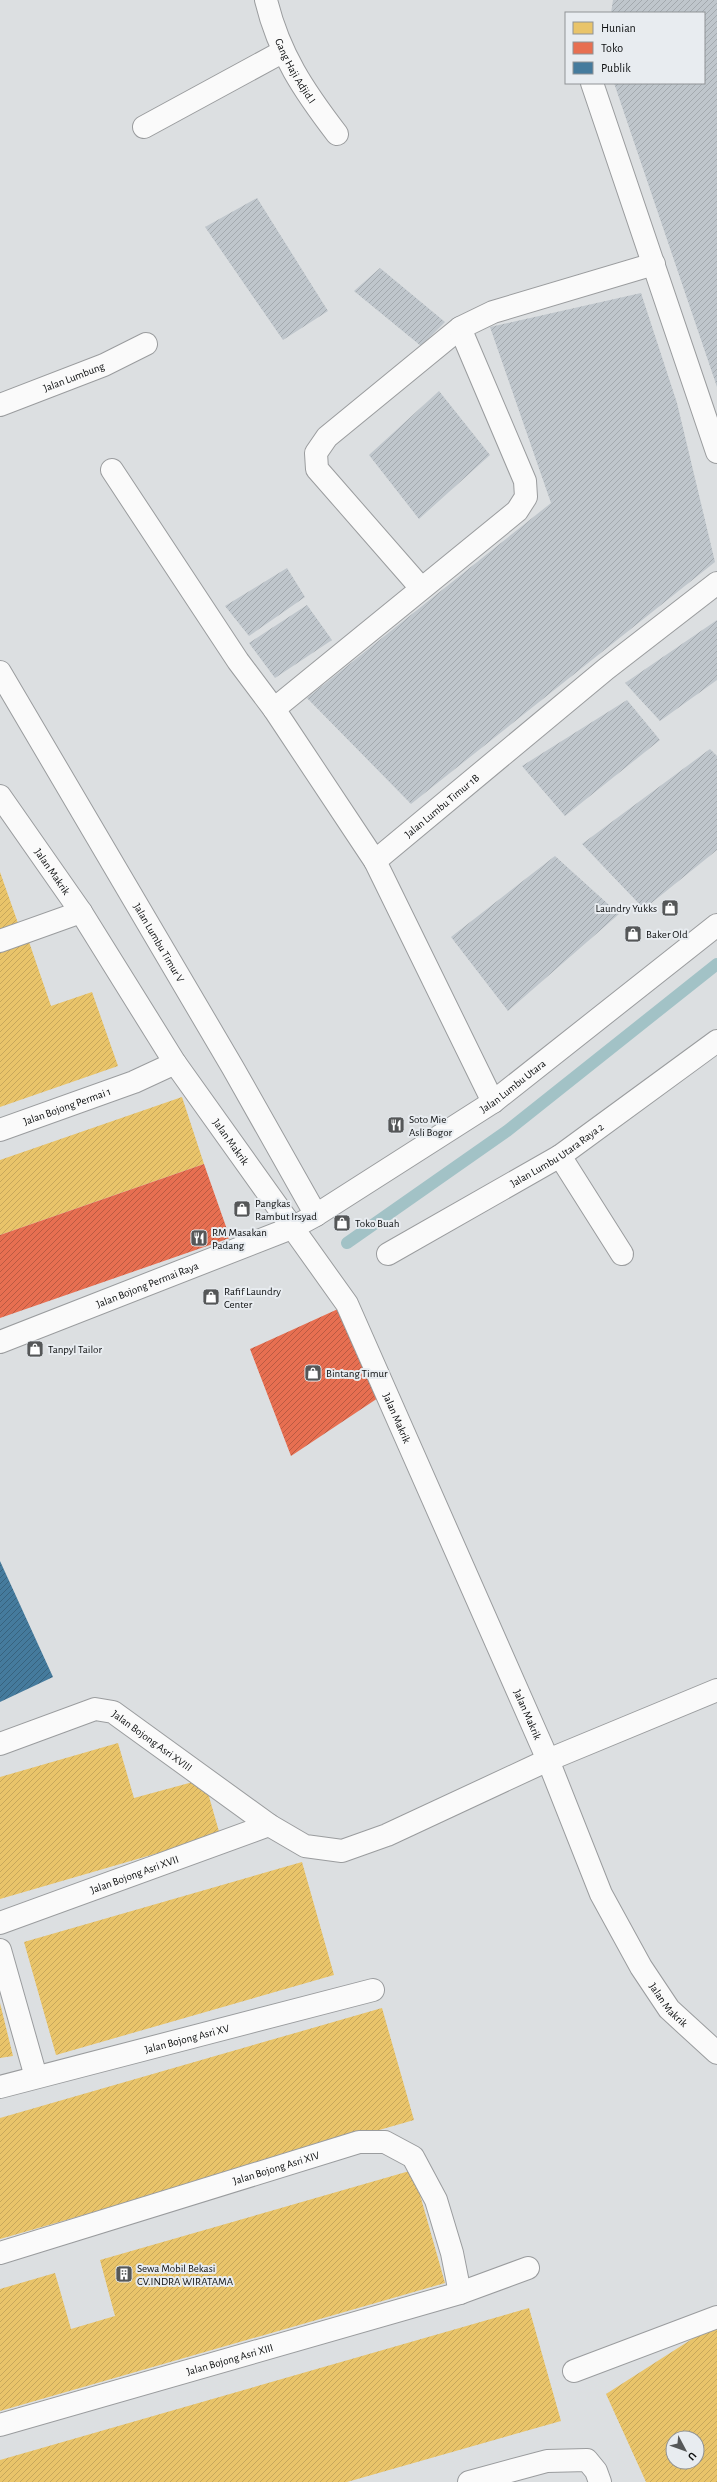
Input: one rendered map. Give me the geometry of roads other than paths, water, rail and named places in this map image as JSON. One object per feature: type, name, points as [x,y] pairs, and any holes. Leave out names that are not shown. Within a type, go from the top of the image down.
[{"type":"street","name":"Gang Haji Adjid.I","points":[[266,0],[272,25],[282,52],[300,83],[337,134]]},
{"type":"street","points":[[144,127],[282,52]]},
{"type":"street","points":[[592,84],[717,452]]},
{"type":"street","points":[[422,588],[317,470],[316,453],[327,437],[460,328],[493,312],[654,264]]},
{"type":"street","points":[[274,709],[517,511],[526,497],[525,481],[460,328]]},
{"type":"street","name":"Jalan Lumbung","points":[[0,405],[104,365],[146,344]]},
{"type":"street","points":[[112,470],[238,661],[274,709],[375,861],[493,1102]]},
{"type":"street","name":"Jalan Lumbu Timur 1B","points":[[375,861],[606,669],[717,583]]},
{"type":"street","name":"Jalan Lumbu Timur V","points":[[0,672],[233,1068],[316,1215]]},
{"type":"street","name":"Jalan Makrik","points":[[0,796],[81,912],[175,1063],[239,1154],[294,1227],[346,1304],[548,1760],[601,1894],[641,1967],[669,2009],[717,2053]]},
{"type":"street","points":[[0,941],[81,912]]},
{"type":"street","name":"Jalan Lumbu Utara","points":[[294,1227],[316,1215],[493,1102],[717,925]]},
{"type":"street","name":"Jalan Lumbu Utara Raya 2","points":[[388,1254],[560,1156],[717,1041]]},
{"type":"street","name":"Jalan Bojong Permai 1","points":[[0,1130],[134,1082],[175,1063]]},
{"type":"street","points":[[560,1156],[622,1254]]},
{"type":"street","name":"Jalan Bojong Permai Raya","points":[[0,1342],[294,1227]]},
{"type":"street","name":"Jalan Bojong Asri XVIII","points":[[0,1744],[95,1710],[113,1712],[270,1825],[305,1846],[342,1851],[387,1835],[548,1760],[717,1690]]},
{"type":"street","name":"Jalan Bojong Asri XVII","points":[[0,1922],[270,1825]]},
{"type":"street","points":[[0,1950],[36,2077]]},
{"type":"street","name":"Jalan Bojong Asri XV","points":[[0,2087],[373,1990]]},
{"type":"street","name":"Jalan Bojong Asri XIV","points":[[0,2252],[359,2142],[385,2142],[413,2157],[436,2200],[452,2253],[460,2293]]},
{"type":"street","name":"Jalan Bojong Asri XIII","points":[[0,2425],[460,2293],[528,2268]]},
{"type":"street","points":[[574,2371],[717,2317]]},
{"type":"street","points":[[470,2482],[547,2461],[587,2460],[596,2471],[600,2482]]},
{"type":"waterway","points":[[347,1243],[507,1131],[717,964]]},
{"type":"place","name":"Laundry Yukks","points":[[670,908]]},
{"type":"place","name":"Baker Old","points":[[633,934]]},
{"type":"place","name":"Soto Mie Asli Bogor","points":[[396,1125]]},
{"type":"place","name":"Pangkas Rambut Irsyad","points":[[242,1209]]},
{"type":"place","name":"Toko Buah","points":[[342,1223]]},
{"type":"place","name":"RM Masakan Padang","points":[[199,1238]]},
{"type":"place","name":"Rafif Laundry Center","points":[[211,1297]]},
{"type":"place","name":"Tanpyl Tailor","points":[[35,1349]]},
{"type":"place","name":"Bintang Timur","points":[[313,1373]]},
{"type":"place","name":"Sewa Mobil Bekasi CV.INDRA WIRATAMA","points":[[124,2274]]}]
